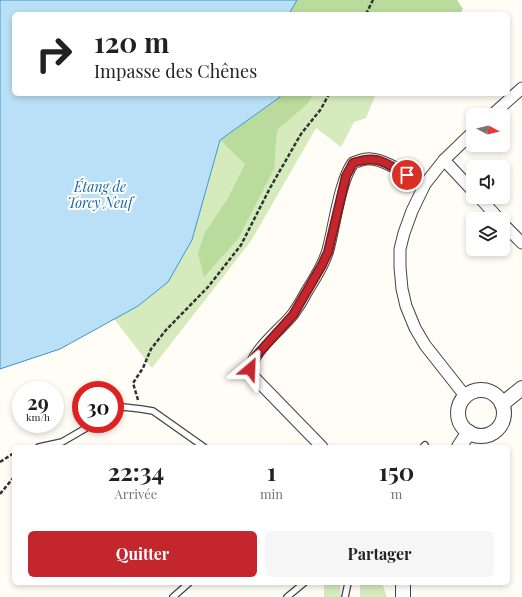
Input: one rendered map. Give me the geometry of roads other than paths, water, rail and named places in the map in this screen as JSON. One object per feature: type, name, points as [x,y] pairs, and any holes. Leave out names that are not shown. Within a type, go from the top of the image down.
[{"type":"street","points":[[500,108],[522,88]]},
{"type":"street","points":[[466,139],[444,160],[425,184],[412,211],[400,249],[402,289],[406,306],[412,320],[425,345],[466,397]]},
{"type":"street","points":[[320,445],[252,375],[250,369],[252,364],[255,357],[293,315],[322,265],[328,252],[346,176],[353,163],[372,159],[383,161],[425,184]]},
{"type":"street","points":[[444,160],[466,184]]},
{"type":"street","points":[[485,204],[493,212]]},
{"type":"street","points":[[510,231],[522,243]]},
{"type":"street","points":[[502,404],[522,388]]},
{"type":"street","points":[[486,391],[492,393],[502,404],[504,410],[502,422],[494,432],[488,435],[482,436],[469,432],[461,424],[459,412],[460,407],[466,397],[471,393],[486,391]]},
{"type":"street","points":[[459,445],[469,432]]},
{"type":"lane","points":[[124,407],[153,411],[201,445]]},
{"type":"lane","points":[[48,445],[62,442],[78,433]]},
{"type":"lane","points":[[173,597],[187,585]]},
{"type":"lane","points":[[287,597],[302,585]]},
{"type":"lane","points":[[345,597],[348,585]]},
{"type":"water","name":"Étang de Torcy Neuf","points":[[0,0],[297,0],[290,12],[12,12],[12,96],[280,97],[220,140],[192,240],[168,282],[138,306],[60,349],[0,369]]}]
